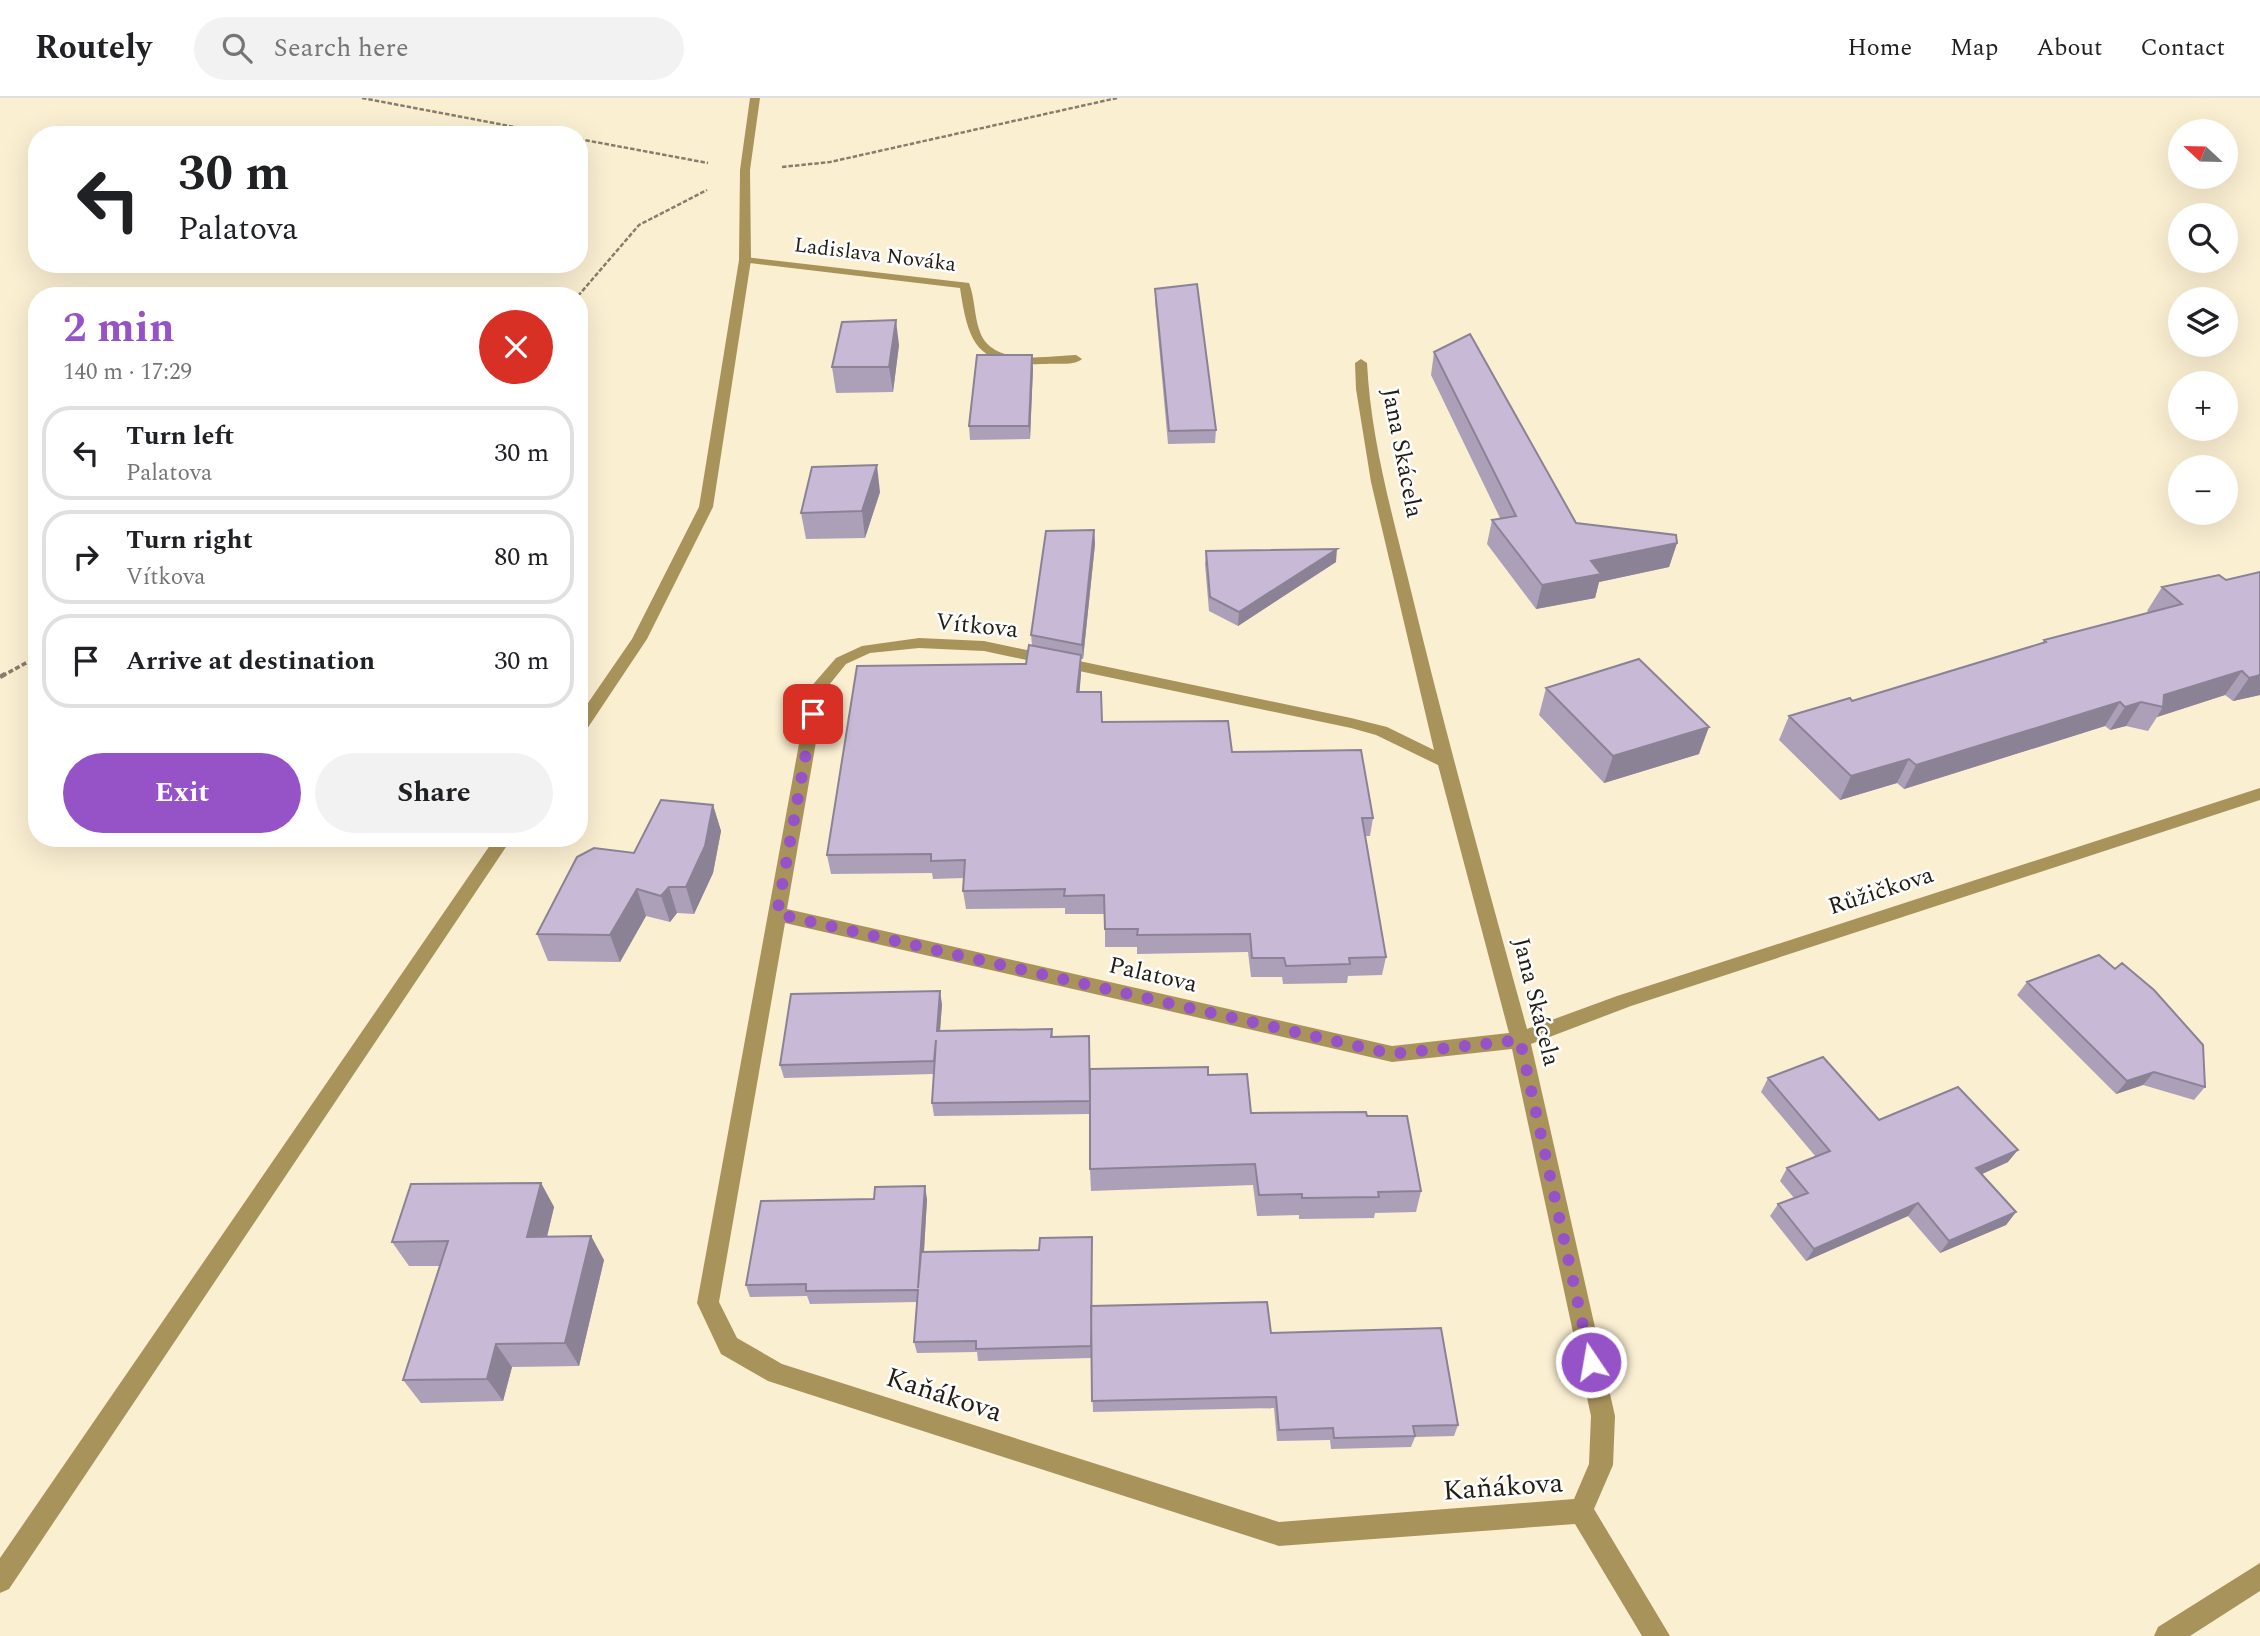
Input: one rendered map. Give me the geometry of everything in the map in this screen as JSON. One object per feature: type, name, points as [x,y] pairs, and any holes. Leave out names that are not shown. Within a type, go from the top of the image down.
[{"type":"street","points":[[588,715],[639,639],[706,507],[745,260],[745,170],[755,98]]},
{"type":"street","name":"Ladislava Nováka","points":[[745,260],[965,285],[976,338],[994,356],[1016,359],[1076,359]]},
{"type":"street","name":"Jana Skácela","points":[[1362,363],[1362,389],[1378,482],[1445,762],[1520,1040],[1603,1416],[1601,1465],[1581,1511]]},
{"type":"street","name":"Vítkova","points":[[777,914],[817,689],[841,661],[867,649],[919,643],[984,646],[1371,728],[1445,762]]},
{"type":"street","name":"Růžičkova","points":[[1520,1040],[1624,1001],[2260,794]]},
{"type":"street","points":[[0,1580],[498,847]]},
{"type":"street","name":"Palatova","points":[[777,914],[1392,1054],[1520,1040]]},
{"type":"street","name":"Kaňákova","points":[[777,914],[708,1303],[729,1346],[776,1373],[1279,1534],[1581,1511]]},
{"type":"street","points":[[1581,1511],[1657,1636]]},
{"type":"street","points":[[2167,1636],[2260,1576]]},
{"type":"path","points":[[362,98],[510,126]]},
{"type":"path","points":[[588,141],[745,170],[830,162],[1117,98]]},
{"type":"path","points":[[586,287],[639,225],[745,170]]},
{"type":"path","points":[[0,677],[28,662]]},
{"type":"building","points":[[1197,284],[1216,430],[1169,431],[1155,289]]},
{"type":"building","points":[[896,320],[889,367],[832,367],[842,322]]},
{"type":"building","points":[[1470,334],[1576,523],[1676,535],[1677,543],[1591,561],[1601,574],[1542,585],[1492,520],[1516,516],[1434,352]]},
{"type":"building","points":[[977,355],[1032,355],[1029,426],[969,426]]},
{"type":"building","points":[[877,465],[862,511],[801,513],[812,467]]},
{"type":"building","points":[[1094,530],[1082,645],[1031,635],[1046,531]]},
{"type":"building","points":[[1337,549],[1239,612],[1210,597],[1206,551]]},
{"type":"building","points":[[2260,572],[2260,675],[2249,678],[2242,671],[2164,695],[2163,707],[2141,702],[2125,707],[2120,702],[1916,765],[1909,759],[1851,776],[1789,716],[1850,698],[1852,701],[2046,642],[2044,640],[2182,604],[2162,587],[2219,575],[2226,580]]},
{"type":"building","points":[[1029,645],[1081,655],[1077,692],[1101,692],[1102,722],[1228,721],[1232,752],[1361,750],[1373,818],[1362,818],[1386,957],[1349,958],[1350,964],[1286,966],[1284,958],[1252,958],[1250,934],[1137,935],[1138,929],[1105,929],[1104,895],[1064,896],[1065,889],[963,891],[965,860],[931,861],[931,854],[827,855],[857,666],[1026,664]]},
{"type":"building","points":[[1639,659],[1709,727],[1613,756],[1546,688]]},
{"type":"building","points":[[661,800],[713,805],[705,846],[686,887],[669,887],[661,896],[637,889],[610,935],[537,934],[577,857],[594,848],[634,853]]},
{"type":"building","points":[[2099,955],[2115,969],[2122,963],[2154,990],[2203,1045],[2205,1087],[2154,1072],[2127,1081],[2027,982]]},
{"type":"building","points":[[940,991],[937,1031],[1052,1029],[1051,1037],[1089,1036],[1090,1101],[932,1103],[936,1040],[934,1061],[780,1065],[791,994]]},
{"type":"building","points":[[1823,1057],[1879,1120],[1958,1087],[2018,1150],[1976,1168],[2016,1212],[1949,1241],[1918,1203],[1814,1249],[1778,1204],[1808,1193],[1787,1168],[1830,1151],[1768,1078]]},
{"type":"building","points":[[1208,1067],[1208,1075],[1247,1074],[1251,1113],[1366,1112],[1367,1116],[1407,1116],[1421,1191],[1378,1192],[1379,1197],[1302,1198],[1302,1194],[1259,1195],[1255,1164],[1090,1169],[1090,1069]]},
{"type":"building","points":[[541,1183],[527,1237],[591,1236],[565,1343],[496,1344],[487,1379],[403,1380],[448,1241],[392,1242],[411,1184]]},
{"type":"building","points":[[925,1186],[918,1288],[921,1252],[1039,1250],[1040,1238],[1092,1237],[1091,1346],[976,1349],[976,1341],[914,1342],[918,1290],[806,1291],[806,1284],[746,1285],[761,1201],[874,1199],[875,1187]]},
{"type":"building","points":[[1267,1302],[1271,1333],[1441,1328],[1458,1425],[1413,1426],[1415,1436],[1334,1438],[1333,1428],[1279,1430],[1276,1397],[1092,1401],[1091,1306]]},
{"type":"route","points":[[813,714],[777,914],[1392,1054],[1520,1040],[1591,1362]]}]
